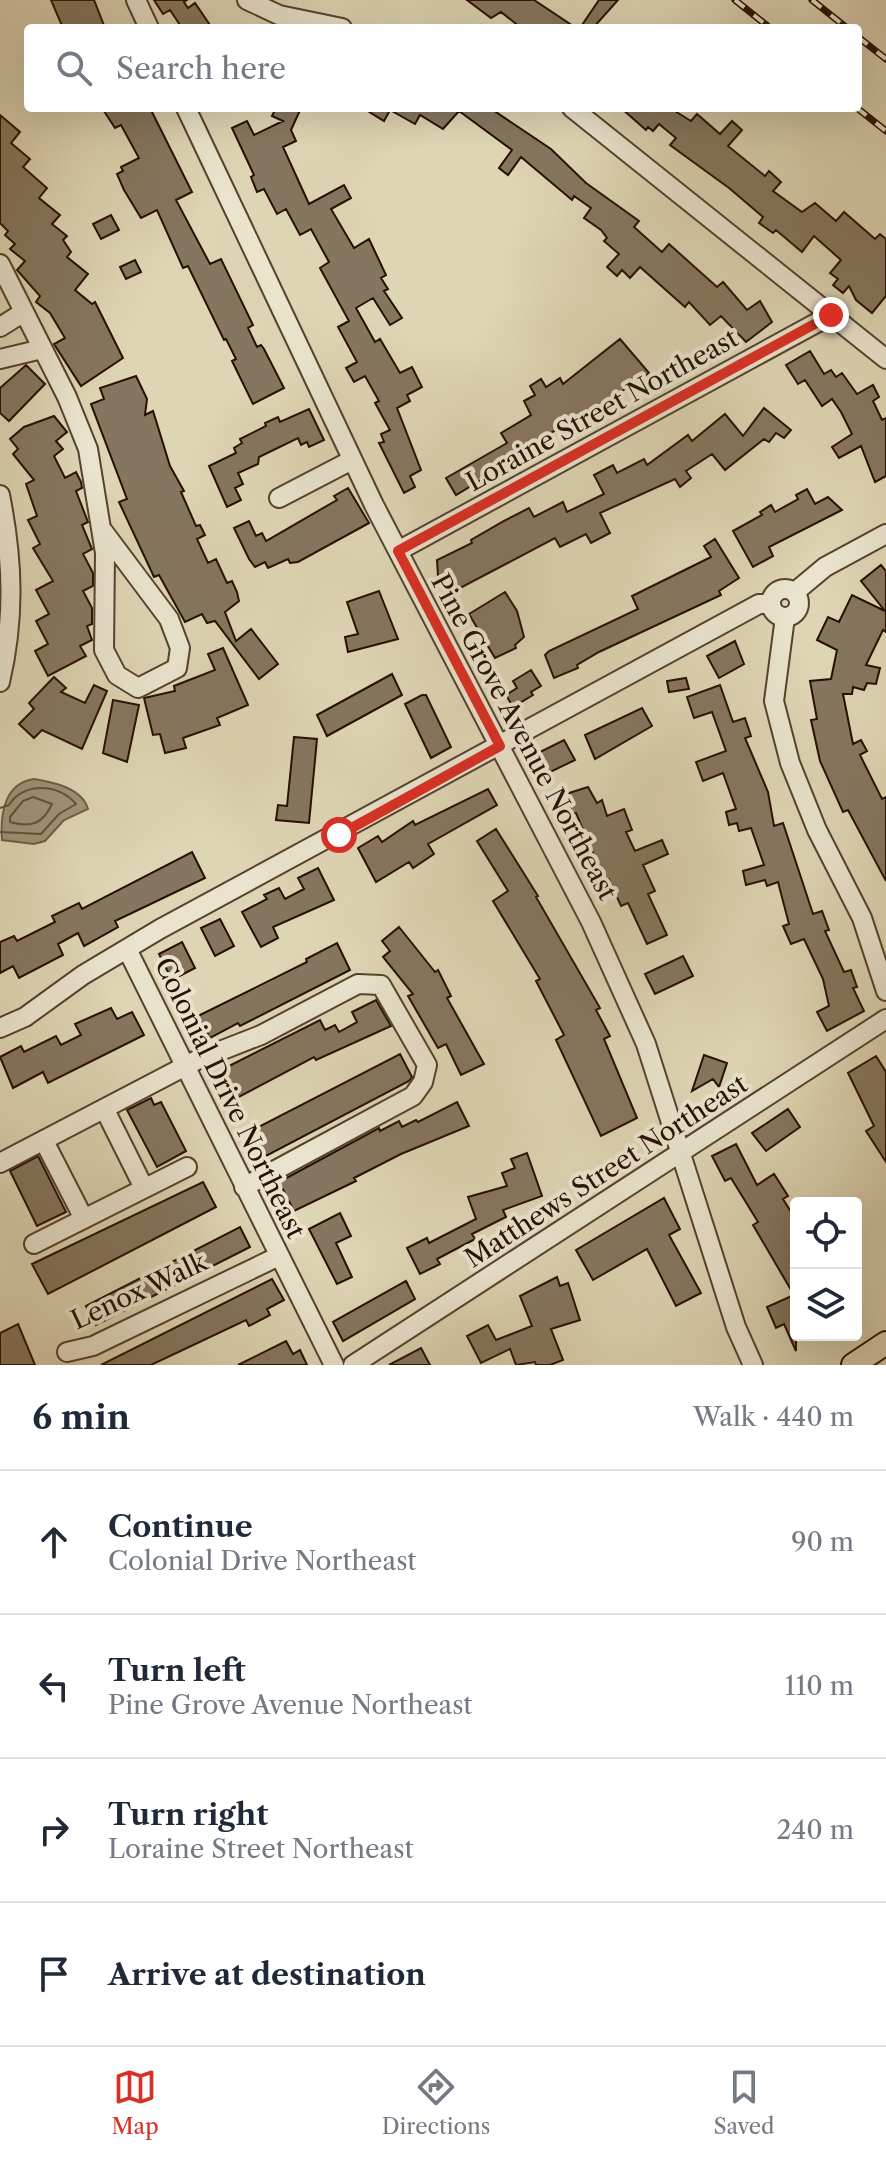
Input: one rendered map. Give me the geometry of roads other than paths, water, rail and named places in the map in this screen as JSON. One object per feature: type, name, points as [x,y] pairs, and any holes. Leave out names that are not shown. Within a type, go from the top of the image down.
[{"type":"main road","points":[[853,1365],[886,1343]]},
{"type":"street","points":[[136,0],[147,24]]},
{"type":"street","points":[[247,0],[279,15],[323,24]]},
{"type":"street","name":"Pine Grove Avenue Northeast","points":[[188,112],[352,460],[591,922],[646,1044],[736,1327],[753,1365]]},
{"type":"street","points":[[577,112],[886,359]]},
{"type":"street","points":[[0,264],[67,397],[88,449],[103,531],[107,612],[104,650],[117,675],[138,688],[177,668],[180,648],[169,619],[103,531]]},
{"type":"street","points":[[0,327],[24,312]]},
{"type":"street","name":"Loraine Street Northeast","points":[[398,551],[831,315]]},
{"type":"street","points":[[0,359],[42,349]]},
{"type":"street","points":[[279,498],[352,460]]},
{"type":"street","points":[[0,495],[9,541],[12,606],[0,682]]},
{"type":"street","points":[[795,592],[825,567],[886,534]]},
{"type":"street","points":[[785,617],[774,613],[770,604],[773,594],[781,589],[795,592]]},
{"type":"street","points":[[785,617],[798,609],[795,592]]},
{"type":"street","name":"Colonial Drive Northeast","points":[[334,1365],[127,949],[759,604],[770,604]]},
{"type":"street","points":[[785,617],[774,701],[790,763],[817,830],[862,918],[886,991]]},
{"type":"street","points":[[0,1028],[25,1017],[83,975],[127,949]]},
{"type":"street","points":[[0,1163],[185,1066],[261,1035],[358,984],[381,985],[427,1065],[423,1082],[413,1096],[244,1187]]},
{"type":"street","name":"Matthews Street Northeast","points":[[353,1365],[886,1019]]},
{"type":"street","points":[[105,1110],[144,1188]]},
{"type":"street","points":[[44,1141],[84,1219]]},
{"type":"street","points":[[34,1244],[187,1167]]},
{"type":"street","name":"Lenox Walk","points":[[67,1352],[93,1346],[279,1256]]},
{"type":"water","points":[[34,779],[73,791],[88,809],[64,820],[45,841],[34,844],[2,840],[6,801],[16,786]]},
{"type":"railway","points":[[735,0],[765,24]]},
{"type":"railway","points":[[812,0],[842,24]]},
{"type":"railway","points":[[862,40],[886,59]]},
{"type":"railway","points":[[862,112],[886,131]]}]
